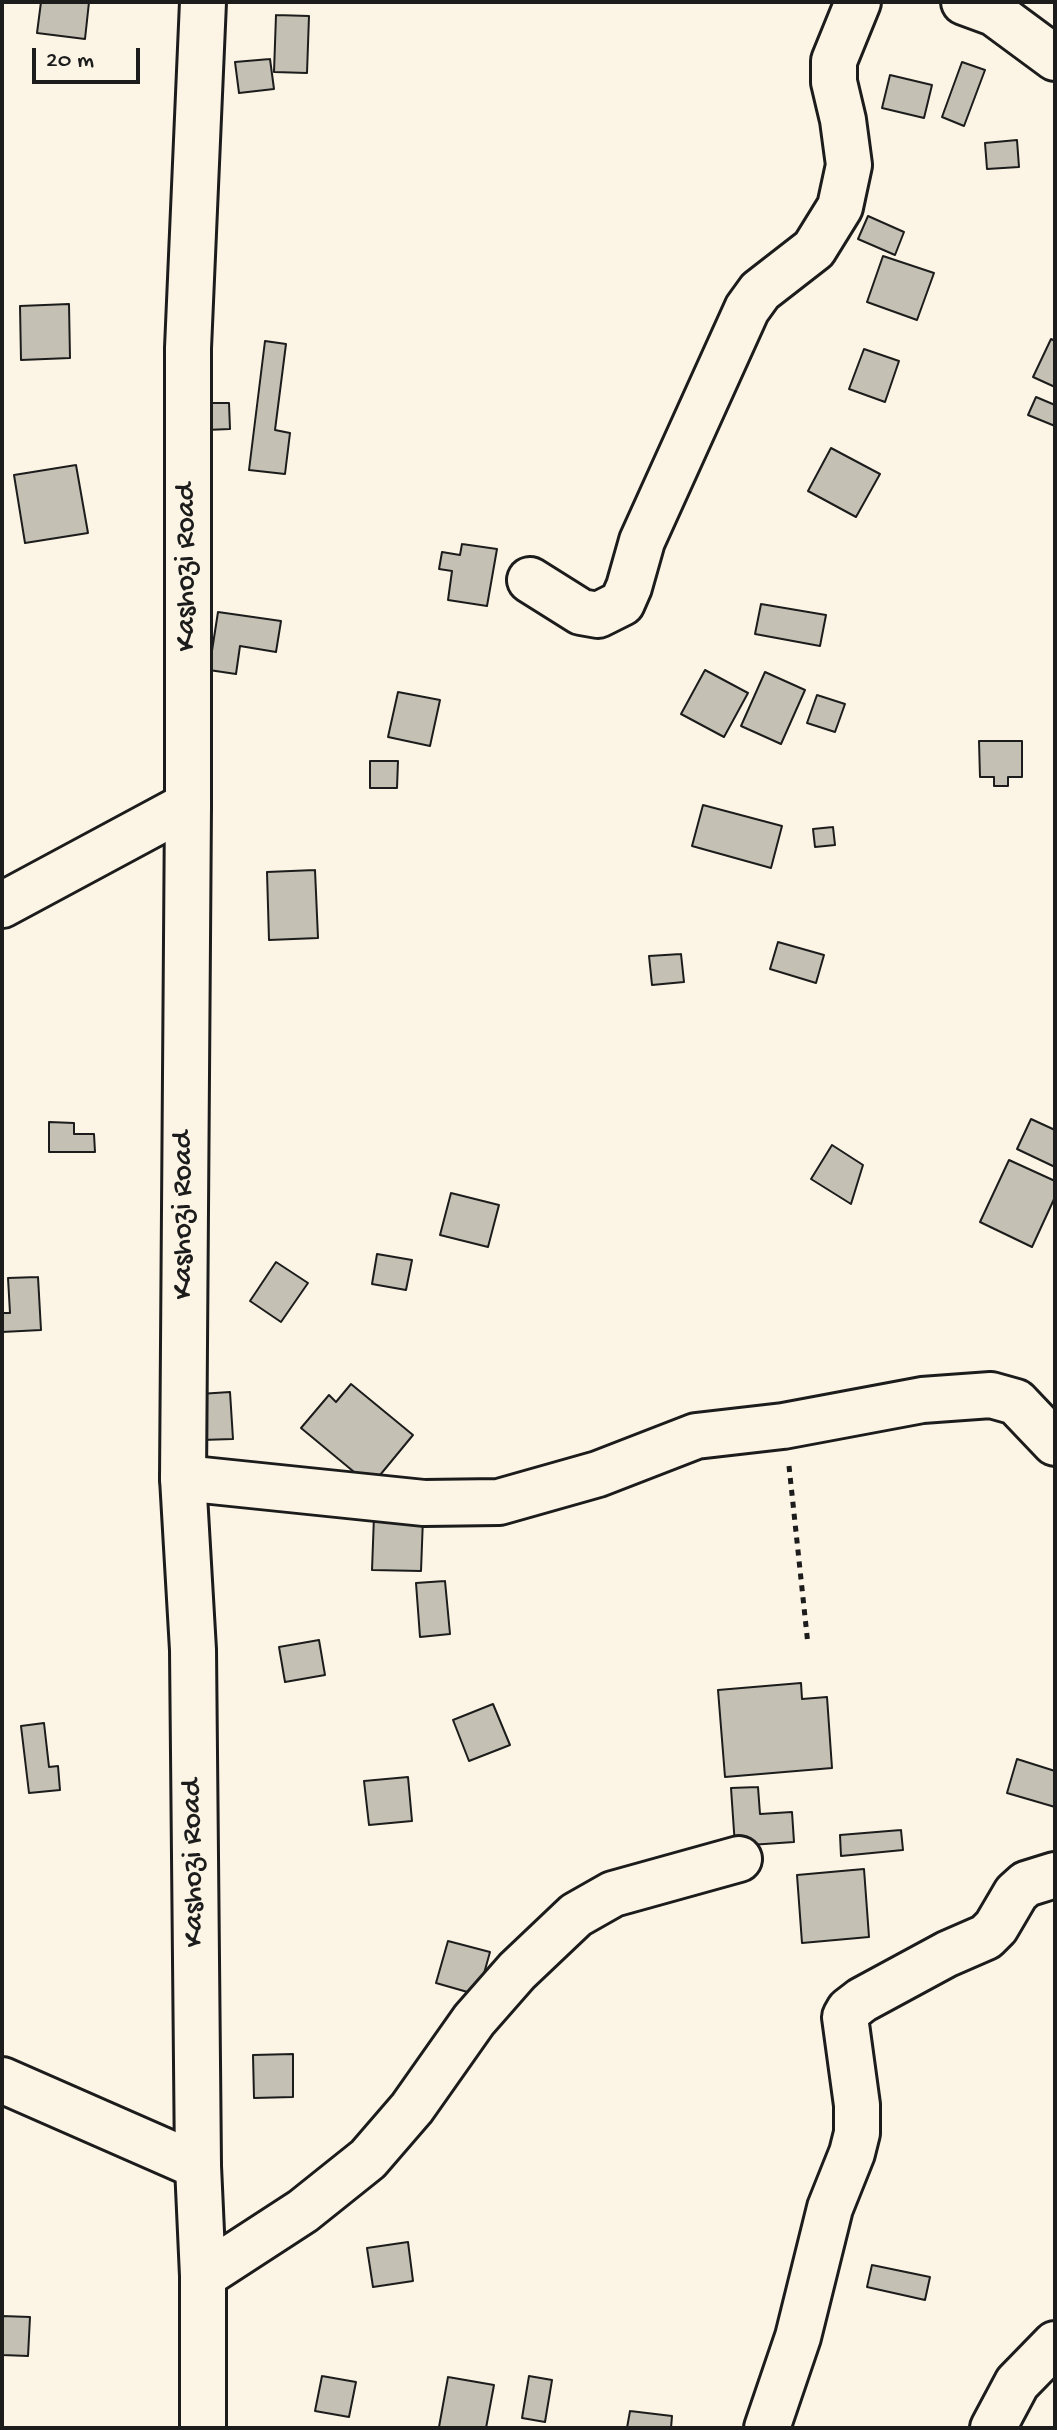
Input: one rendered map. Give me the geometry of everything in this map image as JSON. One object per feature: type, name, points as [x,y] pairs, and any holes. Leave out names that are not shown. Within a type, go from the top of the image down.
[{"type":"street","name":"Kashozi Road","points":[[203,2],[188,348],[183,1478],[193,1650],[203,2428]]},
{"type":"street","points":[[530,580],[581,612],[598,615],[622,603],[642,541],[747,309],[760,291],[814,249],[840,207],[849,165],[834,82],[834,61],[858,2]]},
{"type":"street","points":[[964,2],[994,13],[1055,58]]},
{"type":"street","points":[[2,905],[188,805]]},
{"type":"street","points":[[183,1478],[424,1503],[499,1502],[598,1474],[696,1436],[783,1426],[922,1400],[991,1395],[1016,1402],[1055,1443]]},
{"type":"street","points":[[203,2276],[303,2211],[368,2159],[412,2108],[474,2020],[517,1971],[576,1915],[613,1894],[739,1859]]},
{"type":"street","points":[[767,2428],[792,2359],[830,2208],[857,2133],[857,2105],[845,2017],[862,2000],[947,1954],[986,1937],[996,1927],[1016,1893],[1026,1884],[1055,1875]]},
{"type":"street","points":[[2,2080],[198,2166]]},
{"type":"street","points":[[993,2428],[1017,2383],[1055,2344]]},
{"type":"path","points":[[783,1426],[796,1514],[808,1645]]},
{"type":"building","points":[[41,2],[89,2],[85,39],[37,33]]},
{"type":"building","points":[[276,15],[309,16],[307,73],[274,72]]},
{"type":"building","points":[[270,59],[274,89],[239,93],[235,62]]},
{"type":"building","points":[[962,62],[985,70],[964,126],[942,117]]},
{"type":"building","points":[[890,75],[932,85],[924,118],[882,108]]},
{"type":"building","points":[[1017,140],[1019,167],[987,169],[985,143]]},
{"type":"building","points":[[868,216],[904,232],[895,255],[858,239]]},
{"type":"building","points":[[883,256],[934,273],[917,320],[867,302]]},
{"type":"building","points":[[69,304],[70,358],[21,360],[20,306]]},
{"type":"building","points":[[1051,339],[1055,341],[1055,387],[1033,377]]},
{"type":"building","points":[[265,341],[286,344],[275,430],[290,433],[285,474],[249,470]]},
{"type":"building","points":[[864,349],[899,361],[885,402],[849,389]]},
{"type":"building","points":[[1036,397],[1055,405],[1055,426],[1028,415]]},
{"type":"building","points":[[206,403],[229,403],[230,429],[206,430]]},
{"type":"building","points":[[831,448],[880,474],[856,517],[808,491]]},
{"type":"building","points":[[76,465],[88,533],[25,543],[14,475]]},
{"type":"building","points":[[462,544],[497,549],[487,606],[448,600],[452,571],[439,569],[442,552],[460,555]]},
{"type":"building","points":[[761,604],[826,615],[820,646],[755,634]]},
{"type":"building","points":[[218,612],[281,621],[276,652],[240,646],[236,674],[209,670]]},
{"type":"building","points":[[705,670],[748,693],[724,737],[681,714]]},
{"type":"building","points":[[765,672],[805,690],[781,744],[741,726]]},
{"type":"building","points":[[398,692],[440,700],[430,746],[388,737]]},
{"type":"building","points":[[817,695],[845,704],[835,732],[807,723]]},
{"type":"building","points":[[979,741],[1022,741],[1022,777],[1008,777],[1008,786],[994,786],[994,777],[980,777]]},
{"type":"building","points":[[370,761],[398,761],[397,788],[370,788]]},
{"type":"building","points":[[703,805],[782,826],[771,868],[692,846]]},
{"type":"building","points":[[833,827],[835,845],[815,847],[813,829]]},
{"type":"building","points":[[315,870],[318,938],[269,940],[267,872]]},
{"type":"building","points":[[778,942],[824,955],[816,983],[770,969]]},
{"type":"building","points":[[681,954],[684,982],[652,985],[649,956]]},
{"type":"building","points":[[1031,1119],[1055,1130],[1055,1167],[1017,1149]]},
{"type":"building","points":[[49,1122],[74,1123],[74,1134],[94,1134],[95,1152],[49,1152]]},
{"type":"building","points":[[832,1145],[863,1165],[851,1204],[811,1179]]},
{"type":"building","points":[[1009,1160],[1055,1181],[1055,1197],[1032,1247],[980,1222]]},
{"type":"building","points":[[451,1193],[499,1205],[488,1247],[440,1235]]},
{"type":"building","points":[[377,1254],[412,1260],[406,1290],[372,1284]]},
{"type":"building","points":[[276,1262],[308,1283],[281,1322],[250,1301]]},
{"type":"building","points":[[38,1277],[41,1330],[2,1332],[2,1313],[10,1313],[8,1278]]},
{"type":"building","points":[[351,1384],[413,1435],[371,1486],[301,1428],[329,1395],[336,1402]]},
{"type":"building","points":[[230,1392],[233,1439],[201,1440],[184,1395]]},
{"type":"building","points":[[374,1516],[423,1518],[421,1571],[372,1570]]},
{"type":"building","points":[[445,1581],[450,1634],[420,1637],[416,1583]]},
{"type":"building","points":[[319,1640],[325,1675],[285,1682],[279,1647]]},
{"type":"building","points":[[801,1683],[802,1699],[827,1697],[832,1768],[725,1777],[718,1690]]},
{"type":"building","points":[[493,1704],[510,1745],[469,1761],[453,1720]]},
{"type":"building","points":[[44,1723],[49,1767],[58,1766],[60,1790],[29,1793],[21,1726]]},
{"type":"building","points":[[1017,1759],[1055,1771],[1055,1807],[1007,1793]]},
{"type":"building","points":[[408,1777],[412,1821],[369,1825],[364,1781]]},
{"type":"building","points":[[758,1787],[760,1814],[792,1812],[794,1842],[735,1846],[731,1788]]},
{"type":"building","points":[[901,1830],[903,1850],[841,1856],[840,1835]]},
{"type":"building","points":[[864,1869],[869,1937],[802,1943],[797,1875]]},
{"type":"building","points":[[448,1941],[490,1952],[478,1995],[436,1983]]},
{"type":"building","points":[[293,2054],[293,2097],[254,2098],[253,2055]]},
{"type":"building","points":[[408,2242],[413,2281],[373,2287],[367,2248]]},
{"type":"building","points":[[872,2265],[930,2277],[925,2300],[867,2287]]},
{"type":"building","points":[[2,2316],[30,2317],[28,2356],[2,2355]]},
{"type":"building","points":[[322,2376],[356,2382],[349,2417],[315,2411]]},
{"type":"building","points":[[529,2376],[552,2380],[545,2422],[522,2418]]},
{"type":"building","points":[[448,2377],[494,2385],[486,2428],[439,2427]]},
{"type":"building","points":[[630,2411],[672,2416],[671,2428],[627,2428]]}]
